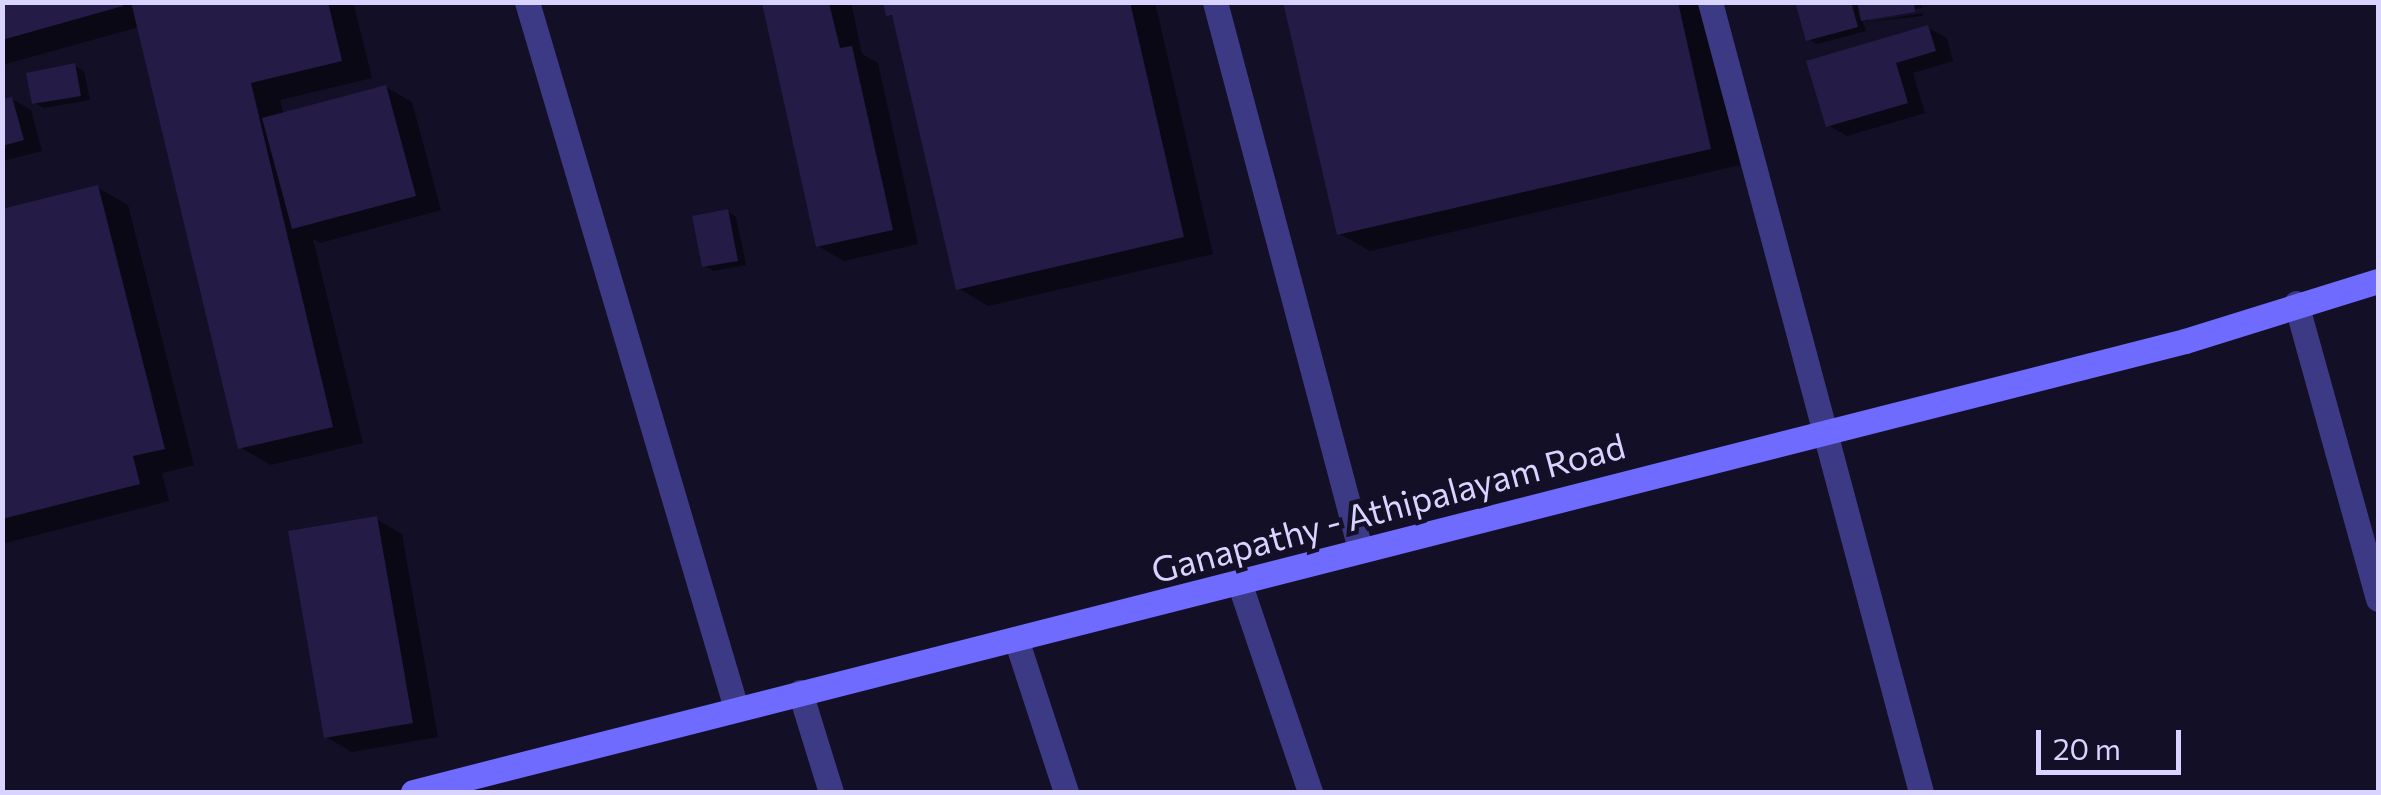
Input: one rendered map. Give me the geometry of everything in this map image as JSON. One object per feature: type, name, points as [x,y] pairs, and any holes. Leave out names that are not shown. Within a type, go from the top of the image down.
[{"type":"main road","name":"Ganapathy - Athipalayam Road","points":[[413,792],[2185,340],[2378,280]]},
{"type":"street","points":[[527,2],[736,708]]},
{"type":"street","points":[[1215,2],[1360,549]]},
{"type":"street","points":[[1710,2],[1921,792]]},
{"type":"street","points":[[2296,303],[2378,599]]},
{"type":"street","points":[[1238,582],[1310,792]]},
{"type":"street","points":[[1016,639],[1066,792]]},
{"type":"street","points":[[800,692],[831,792]]},
{"type":"building","points":[[2,2],[122,2],[123,6],[2,40]]},
{"type":"building","points":[[131,2],[328,2],[342,61],[251,83],[333,427],[238,449]]},
{"type":"building","points":[[883,2],[1130,2],[1184,237],[956,290],[892,15],[886,16]]},
{"type":"building","points":[[1283,2],[1678,2],[1711,149],[1337,235]]},
{"type":"building","points":[[1795,2],[1851,2],[1858,27],[1806,41]]},
{"type":"building","points":[[1857,2],[1914,2],[1915,12],[1861,21]]},
{"type":"building","points":[[762,3],[829,3],[840,48],[852,46],[893,230],[816,247]]},
{"type":"building","points":[[1928,25],[1936,51],[1896,63],[1908,103],[1826,127],[1806,61]]},
{"type":"building","points":[[75,63],[81,96],[32,104],[26,73]]},
{"type":"building","points":[[386,85],[416,196],[292,229],[262,118]]},
{"type":"building","points":[[12,97],[24,140],[2,146],[2,99]]},
{"type":"building","points":[[98,185],[165,449],[133,456],[140,484],[2,519],[2,209]]},
{"type":"building","points":[[728,209],[738,261],[702,267],[692,216]]},
{"type":"building","points":[[377,516],[413,723],[324,738],[288,531]]}]
